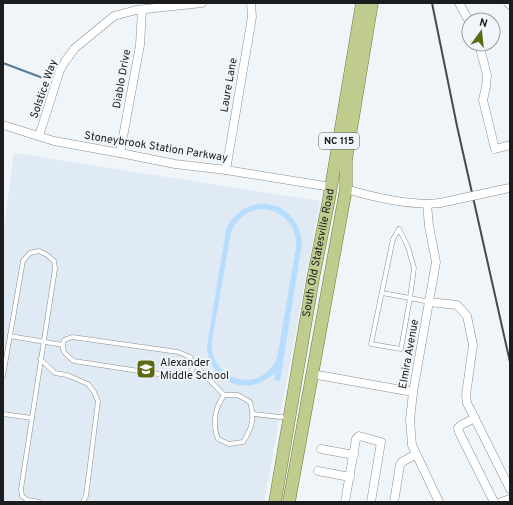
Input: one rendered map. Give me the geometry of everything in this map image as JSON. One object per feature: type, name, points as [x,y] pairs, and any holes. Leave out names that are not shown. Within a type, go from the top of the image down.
[{"type":"main road","name":"South Old Statesville Road","points":[[276,502],[313,279],[331,186],[362,3]]},
{"type":"main road","name":"South Old Statesville Road","points":[[289,502],[346,189],[346,160],[372,3]]},
{"type":"main road","points":[[346,96],[346,126],[338,181],[342,187],[346,189]]},
{"type":"main road","points":[[331,186],[336,193],[329,245],[333,259]]},
{"type":"street","name":"Solstice Way","points":[[40,136],[60,70],[75,48],[114,16],[142,10],[202,3]]},
{"type":"street","name":"Laure Lane","points":[[226,170],[252,17],[251,3]]},
{"type":"street","points":[[459,3],[464,12]]},
{"type":"street","name":"Diablo Drive","points":[[120,153],[140,45],[142,10]]},
{"type":"street","points":[[481,52],[487,75],[486,87],[482,100],[494,149],[510,145]]},
{"type":"street","name":"Stoneybrook Station Parkway","points":[[3,125],[54,141],[175,164],[331,186]]},
{"type":"street","points":[[346,189],[388,198],[427,204],[440,203],[510,188]]},
{"type":"street","name":"Elmira Avenue","points":[[427,204],[429,226],[436,262],[413,392],[410,420],[412,445],[439,502]]},
{"type":"street","points":[[429,302],[457,306],[467,316],[473,345],[466,395],[467,403],[510,489]]},
{"type":"street","points":[[312,374],[413,392]]},
{"type":"street","points":[[475,418],[458,428],[494,502]]},
{"type":"street","points":[[345,502],[356,438],[359,436],[381,442],[371,502]]},
{"type":"street","points":[[321,449],[354,455]]},
{"type":"street","points":[[394,502],[400,465],[405,460],[416,454]]},
{"type":"street","points":[[318,471],[350,477]]},
{"type":"street","points":[[501,502],[510,499]]},
{"type":"lane","points":[[399,229],[408,247],[414,268],[410,298],[402,349],[371,344],[393,239],[399,229]]},
{"type":"lane","points":[[3,376],[24,261],[30,253],[39,251],[54,261],[54,270],[21,489],[22,496],[27,500],[40,502]]},
{"type":"lane","points":[[382,293],[429,302]]},
{"type":"lane","points":[[10,336],[62,345]]},
{"type":"lane","points":[[195,365],[189,375],[178,377],[74,361],[65,355],[62,345],[64,340],[72,337],[178,352],[190,357],[195,365],[224,395],[238,395],[250,402],[253,414],[250,432],[242,442],[229,444],[218,439],[214,428],[218,404],[224,395]]},
{"type":"lane","points":[[40,359],[55,373],[67,375],[88,384],[94,392],[98,402],[86,496],[83,502]]},
{"type":"lane","points":[[3,414],[32,418]]},
{"type":"lane","points":[[253,414],[290,418]]},
{"type":"shaded area","name":"Alexander Middle School","points":[[14,153],[320,201],[264,502],[3,502],[3,235]]},
{"type":"shaded area","points":[[257,204],[266,204],[282,209],[288,213],[298,226],[302,243],[280,381],[274,380],[275,372],[265,380],[254,385],[243,385],[232,383],[223,378],[209,359],[207,346],[226,230],[228,225],[238,213]],"holes":[[[263,209],[271,210],[288,221],[295,233],[296,240],[296,248],[277,358],[269,370],[260,377],[249,380],[237,379],[227,374],[219,366],[213,355],[212,341],[231,232],[236,223],[248,213]]]},
{"type":"waterway","points":[[3,63],[43,78]]},
{"type":"railway","points":[[432,3],[457,126],[510,362]]},
{"type":"place","name":"Alexander Middle School","points":[[146,369]]}]
